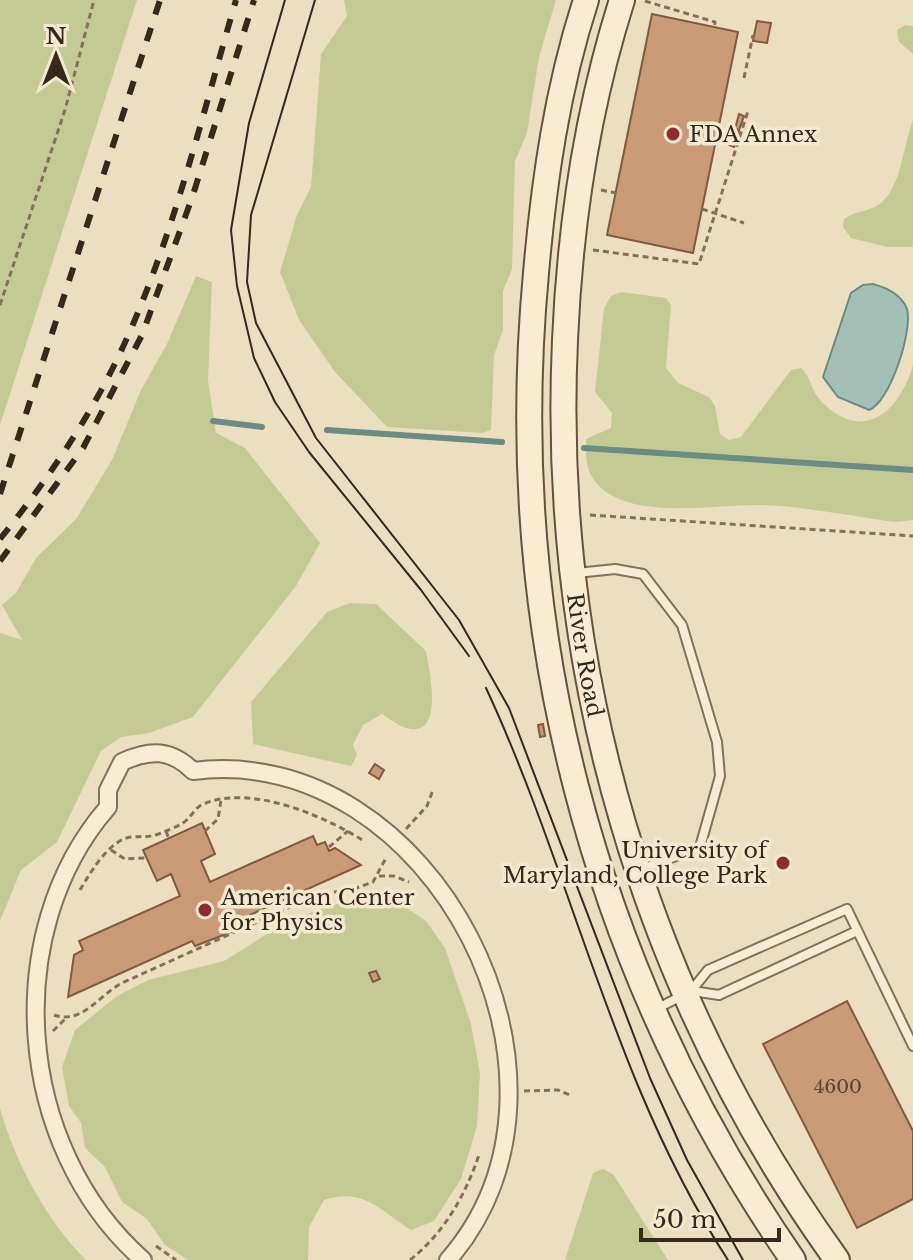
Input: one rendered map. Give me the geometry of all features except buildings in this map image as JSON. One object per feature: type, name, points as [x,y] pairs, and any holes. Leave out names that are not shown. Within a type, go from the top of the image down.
[{"type":"street","name":"River Road","points":[[586,0],[551,140],[541,216],[528,393],[532,532],[552,688],[573,782],[602,878],[654,1010],[720,1145],[793,1260]]},
{"type":"street","name":"River Road","points":[[631,7],[585,146],[569,262],[562,442],[571,573],[596,725],[637,871],[743,1115],[782,1181],[837,1260]]},
{"type":"street","points":[[143,1260],[101,1218],[72,1177],[46,1126],[28,1067],[21,1001],[26,950],[39,901],[61,858],[81,832],[108,807],[108,790],[122,762],[152,751],[181,760],[193,771],[250,770],[304,783],[349,805],[398,842],[449,902],[480,960],[499,1018],[508,1088],[506,1123],[495,1177],[474,1224],[448,1260]]},
{"type":"lane","points":[[571,573],[615,569],[643,574],[682,625],[717,742],[720,776],[700,847],[637,871]]},
{"type":"lane","points":[[654,1010],[688,993],[708,970],[847,909],[913,1046]]},
{"type":"lane","points":[[688,993],[719,995],[857,931]]},
{"type":"path","points":[[0,305],[65,110],[94,0]]},
{"type":"path","points":[[631,7],[646,0],[715,22],[714,27]]},
{"type":"path","points":[[744,78],[753,35]]},
{"type":"path","points":[[594,245],[593,250],[623,256],[699,264],[748,111]]},
{"type":"path","points":[[599,204],[603,178]]},
{"type":"path","points":[[601,190],[616,193]]},
{"type":"path","points":[[702,209],[744,223]]},
{"type":"path","points":[[580,514],[913,536]]},
{"type":"path","points":[[379,876],[386,858],[427,806],[433,790]]},
{"type":"path","points":[[205,831],[218,819],[221,800]]},
{"type":"path","points":[[72,902],[111,850],[131,837],[152,837],[166,831],[183,823],[199,806],[221,800],[265,801],[290,807],[348,831],[365,842]]},
{"type":"path","points":[[166,831],[169,839]]},
{"type":"path","points":[[329,847],[348,831]]},
{"type":"path","points":[[111,850],[125,859],[146,858]]},
{"type":"path","points":[[46,1010],[65,1019],[75,1016],[114,987],[321,893],[348,891],[379,876],[394,876],[412,883],[375,850]]},
{"type":"path","points":[[47,1026],[48,1041]]},
{"type":"path","points":[[508,1088],[527,1092],[558,1090],[572,1096]]},
{"type":"path","points":[[410,1260],[427,1246],[451,1217],[472,1176],[482,1144]]},
{"type":"path","points":[[151,1242],[176,1260]]},
{"type":"green space","points":[[0,0],[137,0],[0,425]]},
{"type":"green space","points":[[344,0],[556,0],[539,57],[527,133],[515,161],[512,269],[503,291],[503,330],[494,355],[491,430],[482,433],[387,427],[335,372],[299,320],[280,272],[297,215],[311,187],[321,54],[347,16]]},
{"type":"green space","points":[[905,25],[913,26],[913,54],[899,42],[897,30]]},
{"type":"green space","points":[[913,120],[913,247],[887,247],[851,238],[843,227],[844,219],[874,207],[889,194]]},
{"type":"green space","points":[[196,276],[212,282],[208,380],[216,433],[245,448],[320,543],[296,586],[193,717],[149,733],[121,737],[101,751],[57,842],[21,870],[0,921],[0,633],[22,640],[2,605],[16,593],[36,558],[76,519],[112,460],[141,390],[167,344]]},
{"type":"green space","points":[[621,292],[666,298],[671,305],[666,368],[678,383],[709,397],[715,406],[720,434],[729,440],[741,437],[791,370],[801,368],[820,400],[835,413],[850,420],[864,421],[888,409],[907,382],[913,365],[913,520],[894,522],[810,509],[759,505],[693,508],[644,506],[622,500],[604,490],[589,471],[586,439],[611,428],[612,413],[595,392],[604,308],[611,296]]},
{"type":"green space","points":[[350,603],[376,604],[426,651],[432,698],[428,721],[421,728],[411,729],[382,714],[363,725],[353,745],[357,755],[351,766],[253,744],[251,702],[327,612]]},
{"type":"green space","points":[[361,899],[398,902],[426,921],[445,948],[471,1024],[480,1073],[477,1126],[461,1179],[434,1221],[411,1230],[370,1203],[350,1196],[338,1197],[324,1200],[309,1227],[308,1260],[188,1260],[165,1245],[146,1218],[122,1202],[105,1167],[85,1148],[81,1123],[69,1106],[62,1067],[75,1030],[117,996],[148,980],[224,961],[280,926],[323,907]]},
{"type":"green space","points":[[0,1108],[14,1149],[45,1209],[86,1260],[0,1260]]},
{"type":"green space","points":[[603,1169],[613,1174],[668,1260],[565,1260],[593,1173]]},
{"type":"water","points":[[873,284],[901,299],[908,319],[903,349],[892,380],[885,394],[869,410],[838,397],[823,377],[851,293],[863,285]]},
{"type":"waterway","points":[[213,421],[262,427]]},
{"type":"waterway","points":[[327,430],[502,442]]},
{"type":"waterway","points":[[584,448],[913,470]]},
{"type":"tram line","points":[[285,0],[249,123],[231,230],[237,286],[254,358],[275,402],[309,452],[421,590],[469,656]]},
{"type":"tram line","points":[[315,0],[251,215],[247,282],[256,323],[316,438],[459,620],[509,708],[650,1078],[687,1160],[743,1260]]},
{"type":"tram line","points":[[486,688],[517,759],[624,1052],[654,1124],[688,1193],[728,1260]]},
{"type":"railway","points":[[0,494],[160,0]]},
{"type":"railway","points":[[0,539],[70,442],[101,391],[127,338],[174,213],[236,0]]},
{"type":"railway","points":[[0,561],[83,448],[142,335],[192,198],[254,0]]},
{"type":"place","name":"FDA Annex","points":[[673,134]]},
{"type":"place","name":"University of Maryland, College Park","points":[[783,863]]},
{"type":"place","name":"American Center for Physics","points":[[205,910]]}]
